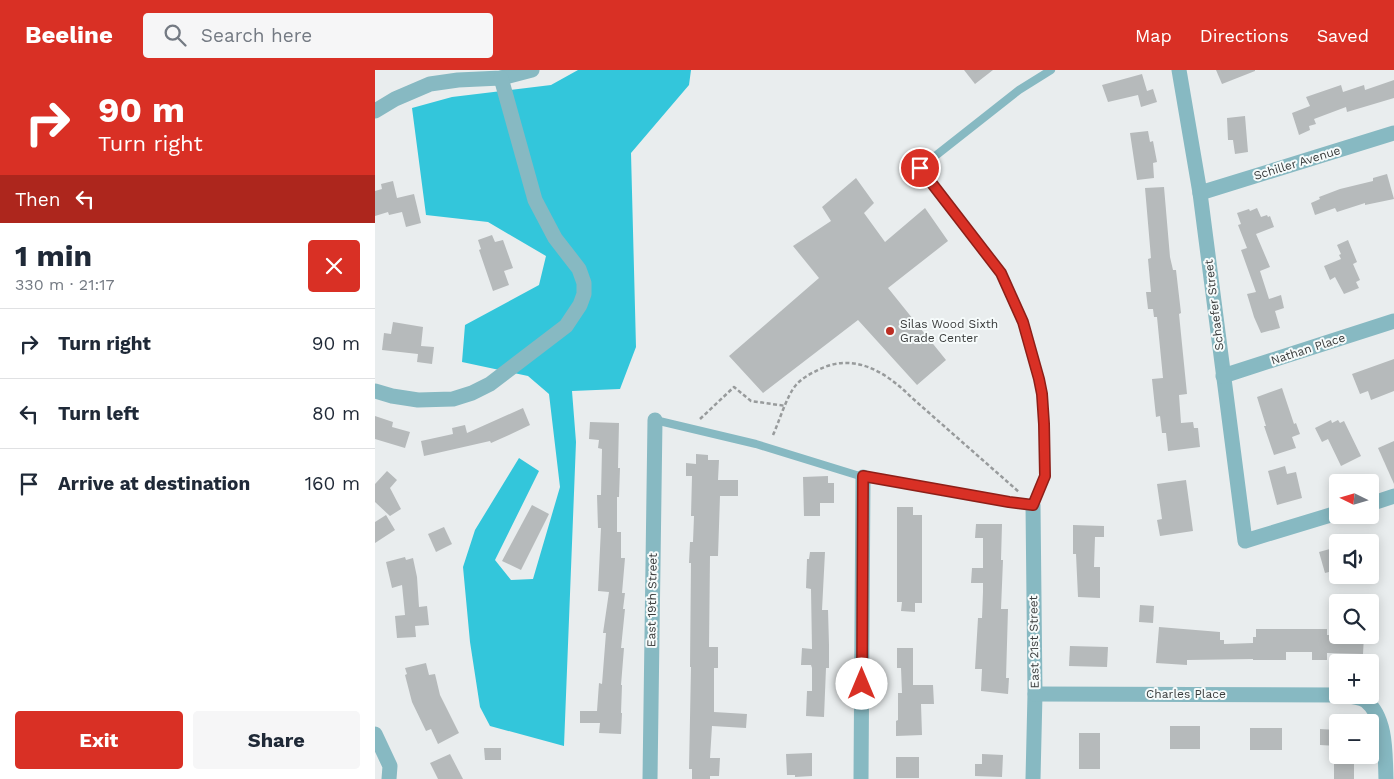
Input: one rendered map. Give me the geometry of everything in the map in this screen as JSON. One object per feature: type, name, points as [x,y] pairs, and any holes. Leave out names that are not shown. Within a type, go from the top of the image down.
[{"type":"street","points":[[375,111],[427,77],[458,80],[501,78],[532,70]]},
{"type":"street","name":"Schaefer Street","points":[[1179,70],[1201,193],[1245,541],[1329,515]]},
{"type":"street","points":[[375,391],[419,400],[453,399],[471,393],[490,384],[566,326],[580,306],[584,294],[584,283],[579,269],[555,238],[535,200],[501,78]]},
{"type":"street","name":"Schiller Avenue","points":[[1201,193],[1394,133]]},
{"type":"street","name":"Nathan Place","points":[[1223,376],[1394,321]]},
{"type":"street","name":"East 19th Street","points":[[650,779],[655,420]]},
{"type":"street","points":[[861,779],[863,476]]},
{"type":"street","points":[[1379,501],[1394,496]]},
{"type":"street","name":"East 21st Street","points":[[1033,505],[1035,694],[1033,779]]},
{"type":"street","name":"Charles Place","points":[[1035,694],[1329,695]]},
{"type":"street","name":"Charles Place","points":[[1369,704],[1379,721],[1383,741],[1386,779]]},
{"type":"street","points":[[375,734],[390,766],[389,779]]},
{"type":"lane","points":[[655,420],[756,444],[863,476],[1033,505],[1045,476],[1044,424],[1042,394],[1038,374],[1023,322],[1001,273],[920,168],[1019,90],[1051,70]]},
{"type":"path","points":[[773,435],[795,386],[808,374],[829,364],[847,362],[871,367],[897,382],[911,397],[1021,494]]},
{"type":"path","points":[[699,420],[734,387],[751,401],[786,406]]},
{"type":"shaded area","points":[[578,70],[691,70],[689,85],[631,153],[636,347],[620,389],[572,391],[576,442],[564,746],[490,726],[480,707],[470,642],[463,567],[475,530],[519,458],[539,471],[495,560],[511,580],[533,579],[560,487],[549,394],[528,376],[462,362],[465,325],[539,285],[546,256],[488,222],[426,215],[412,108],[452,97],[551,85]]},
{"type":"building","points":[[964,70],[993,70],[975,84]]},
{"type":"building","points":[[1216,70],[1255,70],[1255,71],[1222,84]]},
{"type":"building","points":[[1142,74],[1147,91],[1153,89],[1157,102],[1141,107],[1138,95],[1108,102],[1102,85]]},
{"type":"building","points":[[1394,80],[1394,98],[1347,112],[1346,107],[1314,119],[1316,124],[1309,126],[1310,130],[1299,135],[1292,113],[1310,106],[1306,97],[1341,85],[1343,92],[1364,85],[1365,90]]},
{"type":"building","points":[[1245,116],[1248,152],[1235,154],[1233,140],[1228,140],[1227,118]]},
{"type":"building","points":[[1148,131],[1150,142],[1153,141],[1157,162],[1153,163],[1154,178],[1137,180],[1130,133]]},
{"type":"building","points":[[1387,174],[1394,199],[1365,205],[1365,203],[1337,212],[1335,208],[1315,215],[1311,203],[1320,199],[1319,197],[1340,189],[1373,181],[1373,178]]},
{"type":"building","points":[[856,178],[874,203],[864,213],[885,242],[925,208],[948,241],[888,288],[946,360],[917,385],[858,320],[763,393],[729,356],[819,278],[793,246],[831,221],[822,207]]},
{"type":"building","points":[[393,181],[397,198],[414,194],[421,223],[406,227],[402,212],[389,215],[388,212],[375,216],[375,191],[382,189],[381,184]]},
{"type":"building","points":[[1164,187],[1170,257],[1173,270],[1176,270],[1181,313],[1179,314],[1187,394],[1179,395],[1181,423],[1193,422],[1194,428],[1198,428],[1200,447],[1168,451],[1166,433],[1162,433],[1160,416],[1156,417],[1152,379],[1163,378],[1157,317],[1154,317],[1153,309],[1148,309],[1146,292],[1151,292],[1148,259],[1151,258],[1145,188]]},
{"type":"building","points":[[1257,208],[1261,217],[1270,216],[1274,227],[1256,234],[1270,267],[1260,271],[1269,299],[1281,295],[1284,308],[1275,311],[1280,328],[1261,333],[1247,294],[1256,292],[1241,250],[1247,248],[1238,225],[1241,224],[1237,213]]},
{"type":"building","points":[[492,235],[495,242],[503,240],[513,268],[504,271],[509,285],[493,291],[479,250],[481,249],[478,240]]},
{"type":"building","points":[[1348,240],[1357,262],[1353,264],[1360,280],[1356,282],[1359,288],[1344,294],[1335,277],[1330,280],[1324,266],[1341,259],[1337,245]]},
{"type":"building","points":[[393,322],[423,327],[421,346],[434,347],[432,364],[417,362],[418,354],[382,350],[384,333],[391,334]]},
{"type":"building","points":[[1394,359],[1394,391],[1371,400],[1368,391],[1360,394],[1352,374]]},
{"type":"building","points":[[1282,388],[1294,424],[1296,423],[1300,434],[1292,437],[1296,448],[1274,455],[1257,397]]},
{"type":"building","points":[[523,408],[530,425],[491,443],[490,441],[424,456],[421,441],[453,434],[452,428],[465,425],[467,433]]},
{"type":"building","points":[[375,416],[393,422],[392,427],[410,432],[405,448],[375,439]]},
{"type":"building","points":[[1331,420],[1332,423],[1338,420],[1340,423],[1344,421],[1361,456],[1341,466],[1328,439],[1322,442],[1315,428]]},
{"type":"building","points":[[590,422],[619,423],[618,468],[620,468],[619,497],[617,497],[617,532],[621,532],[621,558],[625,558],[622,593],[625,593],[623,609],[625,609],[621,648],[624,648],[621,685],[621,734],[599,733],[600,723],[580,723],[580,711],[597,711],[599,683],[602,684],[606,633],[603,633],[609,592],[598,591],[601,528],[598,528],[597,495],[601,495],[602,449],[598,448],[599,440],[589,439]]},
{"type":"building","points":[[1394,441],[1394,484],[1378,448]]},
{"type":"building","points":[[696,454],[708,455],[708,460],[719,460],[718,480],[738,480],[738,496],[720,496],[718,556],[710,556],[709,647],[718,647],[718,668],[714,668],[714,712],[747,714],[746,728],[712,726],[710,758],[720,758],[719,776],[710,776],[710,779],[692,779],[692,769],[689,769],[691,563],[689,563],[690,542],[693,542],[694,516],[691,516],[692,476],[686,476],[686,463],[696,464]]},
{"type":"building","points":[[1285,466],[1287,474],[1296,472],[1302,498],[1277,505],[1268,471]]},
{"type":"building","points":[[387,471],[397,480],[390,488],[401,509],[390,516],[375,502],[375,484]]},
{"type":"building","points":[[828,476],[828,483],[834,483],[834,503],[820,503],[820,516],[804,516],[803,477]]},
{"type":"building","points":[[1186,480],[1193,531],[1160,536],[1157,520],[1162,519],[1157,484]]},
{"type":"building","points":[[532,505],[549,514],[521,570],[502,561]]},
{"type":"building","points":[[897,507],[913,507],[913,515],[922,515],[922,603],[915,603],[915,612],[901,611],[902,602],[897,602]]},
{"type":"building","points":[[386,515],[395,530],[375,543],[375,522]]},
{"type":"building","points":[[976,524],[1002,524],[1001,609],[1008,609],[1006,678],[1009,678],[1008,694],[981,691],[982,669],[975,669],[978,618],[982,618],[983,592],[983,583],[971,583],[972,568],[983,568],[983,538],[975,538]]},
{"type":"building","points":[[1073,525],[1104,526],[1104,537],[1095,537],[1094,567],[1100,567],[1100,598],[1078,597],[1076,554],[1073,554]]},
{"type":"building","points":[[444,527],[452,544],[436,552],[428,534]]},
{"type":"building","points":[[1329,549],[1329,572],[1325,573],[1319,552]]},
{"type":"building","points":[[810,552],[825,552],[822,610],[828,610],[829,668],[826,668],[824,717],[806,716],[807,691],[812,691],[812,668],[811,665],[801,665],[802,648],[812,649],[811,589],[806,588],[807,559],[809,559]]},
{"type":"building","points":[[405,557],[406,560],[413,558],[417,577],[419,607],[427,606],[429,625],[415,626],[416,637],[397,638],[395,616],[405,615],[402,585],[392,588],[386,562]]},
{"type":"building","points":[[1140,605],[1154,606],[1153,623],[1139,622]]},
{"type":"building","points":[[1159,627],[1220,632],[1220,640],[1224,640],[1224,644],[1253,643],[1253,637],[1256,637],[1256,629],[1327,629],[1329,644],[1364,644],[1363,654],[1327,653],[1327,660],[1312,660],[1312,652],[1286,652],[1286,660],[1187,660],[1187,665],[1156,663]]},
{"type":"building","points":[[1070,646],[1108,647],[1107,667],[1069,666]]},
{"type":"building","points":[[897,648],[913,648],[913,685],[933,685],[934,704],[921,704],[922,735],[896,736],[898,693],[902,693],[901,668],[897,668]]},
{"type":"building","points":[[426,663],[429,675],[435,674],[440,695],[459,733],[438,744],[431,729],[426,731],[412,702],[405,675],[407,674],[405,668]]},
{"type":"building","points":[[1170,726],[1200,726],[1200,749],[1170,749]]},
{"type":"building","points":[[1250,728],[1282,728],[1282,750],[1250,750]]},
{"type":"building","points":[[1320,729],[1329,730],[1329,746],[1320,745]]},
{"type":"building","points":[[1079,733],[1100,733],[1100,769],[1079,769]]},
{"type":"building","points":[[484,748],[501,748],[501,760],[485,760]]},
{"type":"building","points":[[812,753],[812,776],[795,777],[795,775],[787,775],[786,754]]},
{"type":"building","points":[[450,754],[463,779],[438,779],[430,763]]},
{"type":"building","points":[[982,754],[1003,755],[1002,777],[975,776],[975,764],[982,764]]},
{"type":"building","points":[[896,757],[919,757],[919,778],[896,778]]},
{"type":"building","points":[[1334,764],[1354,764],[1354,779],[1334,779]]},
{"type":"place","name":"Silas Wood Sixth Grade Center","points":[[890,331]]},
{"type":"route","points":[[862,684],[863,476],[1033,505],[1045,476],[1042,394],[1036,364],[1023,322],[1001,273],[920,168]]}]
